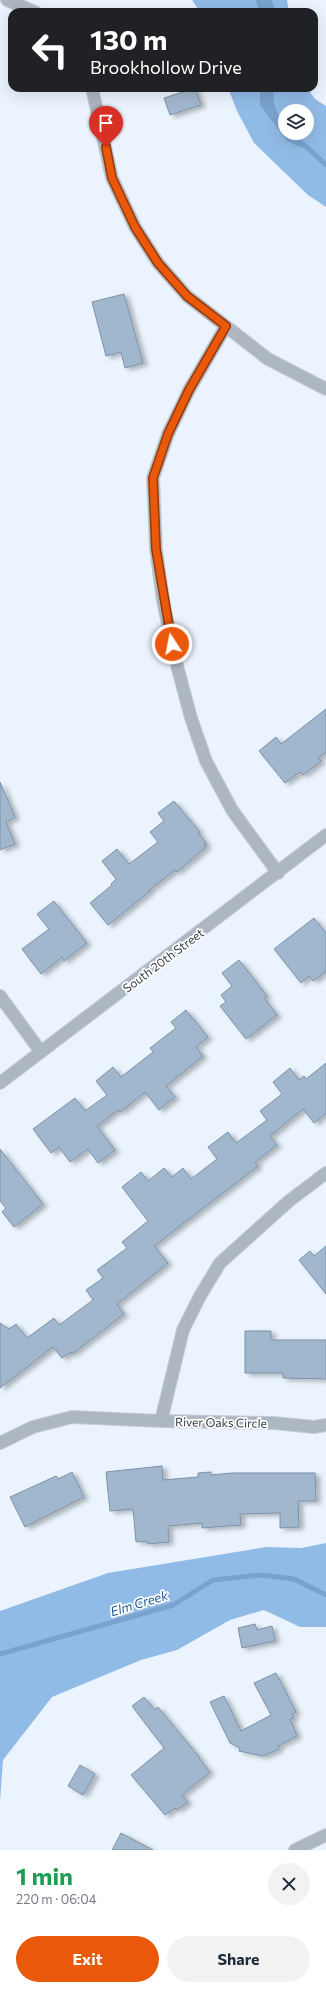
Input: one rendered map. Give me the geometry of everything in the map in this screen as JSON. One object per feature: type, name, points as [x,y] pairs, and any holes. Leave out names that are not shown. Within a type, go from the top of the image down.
[{"type":"street","points":[[7,0],[26,8]]},
{"type":"street","points":[[93,92],[112,178],[135,227],[158,263],[187,296],[268,359],[326,389]]},
{"type":"street","points":[[226,326],[189,390],[168,434],[153,478],[156,549],[163,601],[175,658],[191,718],[206,761],[232,810],[278,873]]},
{"type":"street","name":"South 20th Street","points":[[0,1084],[326,835]]},
{"type":"street","points":[[0,996],[41,1052]]},
{"type":"street","name":"River Oaks Circle","points":[[326,1173],[288,1201],[220,1263],[200,1296],[183,1330],[161,1421],[274,1423],[314,1427],[326,1425]]},
{"type":"street","points":[[0,1442],[33,1428],[72,1417],[161,1421]]},
{"type":"street","points":[[295,1850],[326,1835]]},
{"type":"shaded area","points":[[192,0],[287,0],[288,8],[197,8]]},
{"type":"shaded area","points":[[256,0],[272,0],[274,8],[258,8]]},
{"type":"shaded area","points":[[230,92],[310,92],[315,99],[326,106],[326,207],[308,195],[254,143],[237,111]]},
{"type":"shaded area","points":[[260,92],[274,92],[274,103],[278,113],[278,129],[260,105]]},
{"type":"shaded area","points":[[286,140],[301,140],[305,145],[300,147]]},
{"type":"shaded area","points":[[326,1543],[326,1627],[300,1627],[264,1610],[230,1620],[177,1650],[141,1660],[52,1697],[3,1760],[0,1801],[0,1611],[108,1573],[266,1547],[301,1548]]},
{"type":"building","points":[[183,92],[196,92],[201,105],[170,115],[164,98]]},
{"type":"building","points":[[124,294],[143,363],[125,368],[121,352],[106,356],[92,302]]},
{"type":"building","points":[[326,709],[326,752],[318,758],[321,761],[303,775],[300,772],[285,783],[259,751],[276,737],[281,744]]},
{"type":"building","points":[[0,782],[15,817],[6,822],[15,844],[0,850]]},
{"type":"building","points":[[174,801],[200,832],[198,833],[207,844],[204,845],[206,847],[177,872],[175,870],[149,890],[150,891],[108,925],[90,903],[112,885],[111,884],[116,879],[102,861],[117,849],[129,864],[158,842],[150,832],[164,821],[158,813]]},
{"type":"building","points":[[54,901],[87,943],[64,961],[62,957],[41,974],[22,949],[49,929],[37,914]]},
{"type":"building","points":[[314,918],[326,933],[326,971],[313,981],[309,976],[301,983],[274,949]]},
{"type":"building","points":[[239,960],[267,996],[264,998],[277,1015],[246,1039],[220,1006],[226,1002],[221,995],[232,986],[222,973]]},
{"type":"building","points":[[186,1010],[208,1037],[196,1047],[203,1056],[166,1086],[175,1097],[159,1110],[145,1092],[120,1112],[118,1110],[97,1126],[115,1150],[98,1163],[88,1149],[70,1162],[59,1147],[51,1153],[33,1129],[75,1098],[85,1111],[107,1095],[96,1081],[113,1067],[121,1077],[153,1052],[150,1048],[176,1028],[171,1022]]},
{"type":"building","points":[[326,1063],[326,1113],[314,1123],[303,1109],[270,1136],[277,1145],[255,1162],[258,1166],[154,1246],[168,1263],[117,1304],[124,1314],[72,1354],[71,1352],[62,1358],[53,1347],[0,1388],[0,1323],[9,1329],[16,1324],[27,1338],[54,1318],[59,1325],[93,1300],[86,1290],[103,1278],[97,1270],[127,1248],[122,1242],[148,1221],[122,1187],[141,1172],[148,1181],[164,1168],[172,1177],[183,1168],[191,1179],[217,1159],[208,1147],[228,1132],[236,1143],[267,1120],[260,1111],[282,1094],[273,1082],[290,1068],[299,1080],[304,1076],[306,1079]]},
{"type":"building","points":[[0,1149],[43,1204],[14,1227],[2,1212],[6,1208],[0,1201]]},
{"type":"building","points":[[326,1246],[326,1294],[299,1260],[310,1251],[314,1256]]},
{"type":"building","points":[[245,1331],[271,1331],[271,1340],[326,1340],[326,1379],[283,1378],[283,1373],[245,1373]]},
{"type":"building","points":[[162,1466],[163,1480],[198,1477],[198,1473],[211,1472],[211,1475],[232,1473],[315,1473],[316,1501],[298,1501],[299,1527],[280,1528],[280,1513],[240,1514],[241,1525],[202,1528],[202,1523],[168,1526],[169,1542],[148,1544],[147,1541],[136,1542],[133,1509],[110,1511],[106,1472]]},
{"type":"building","points":[[72,1472],[84,1497],[25,1527],[10,1497],[56,1476],[58,1479]]},
{"type":"building","points":[[255,1624],[257,1630],[272,1626],[275,1641],[242,1648],[238,1628]]},
{"type":"building","points":[[276,1673],[296,1712],[292,1714],[294,1718],[290,1719],[297,1736],[278,1746],[279,1749],[263,1756],[239,1751],[240,1748],[230,1743],[210,1702],[224,1696],[241,1731],[271,1715],[254,1683]]},
{"type":"building","points":[[144,1697],[155,1710],[158,1707],[210,1772],[182,1795],[188,1802],[177,1810],[175,1808],[165,1815],[131,1775],[164,1748],[132,1706]]},
{"type":"building","points":[[80,1765],[95,1774],[83,1795],[68,1786]]},
{"type":"building","points":[[121,1833],[153,1850],[112,1850]]},
{"type":"waterway","name":"Elm Creek","points":[[300,142],[326,165]]},
{"type":"waterway","name":"Elm Creek","points":[[0,1654],[173,1605],[213,1580],[261,1575],[294,1579],[326,1595]]},
{"type":"route","points":[[106,147],[112,178],[135,227],[158,263],[187,296],[226,326],[189,390],[168,434],[153,478],[156,549],[163,601],[172,644]]}]
